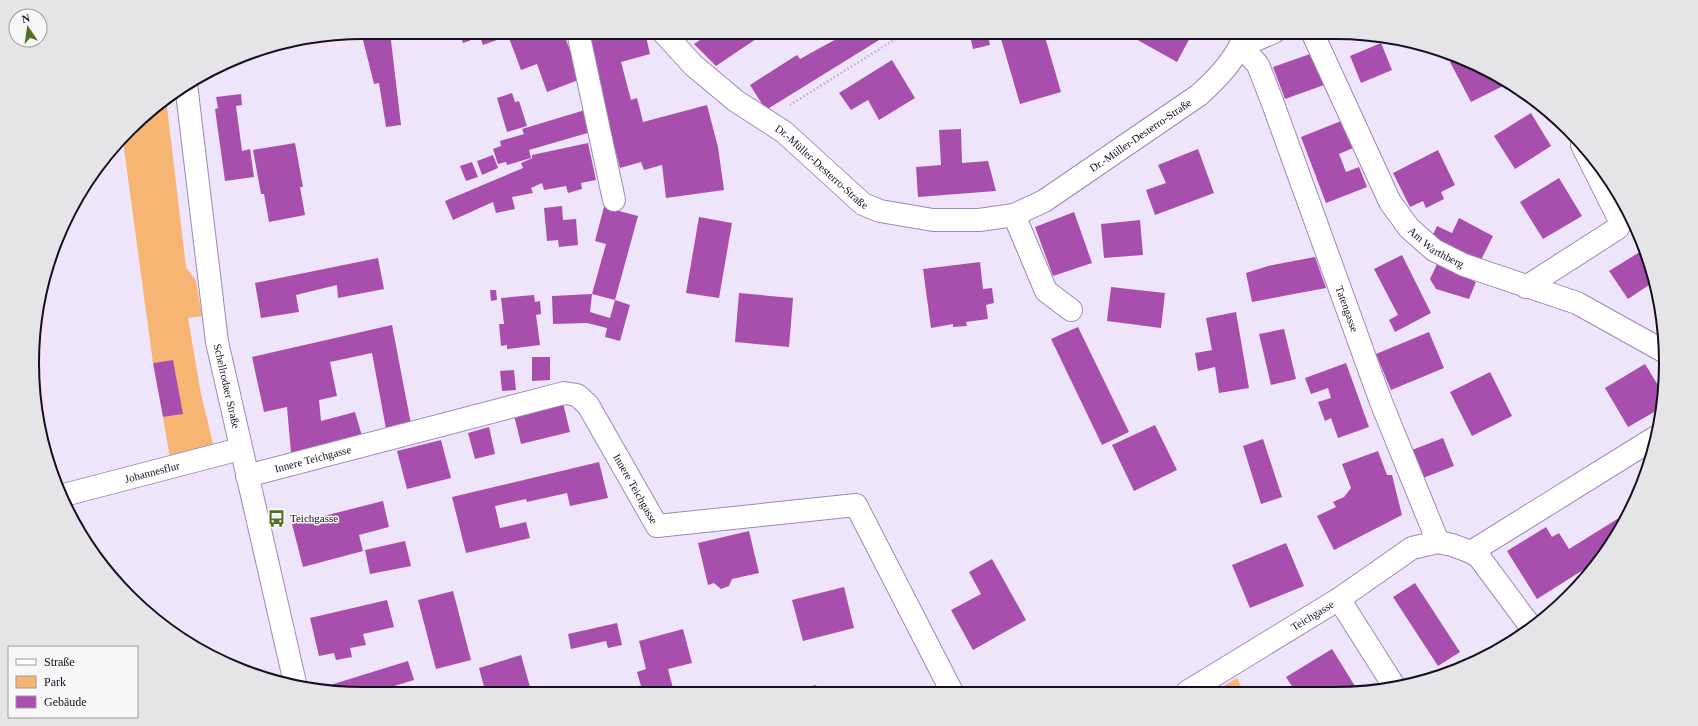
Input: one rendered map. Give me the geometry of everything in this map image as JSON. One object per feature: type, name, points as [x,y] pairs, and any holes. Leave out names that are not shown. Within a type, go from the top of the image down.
[{"type":"street","points":[[580,39],[614,200]]},
{"type":"street","name":"Dr.-Müller-Desterro-Straße","points":[[669,39],[693,65],[736,101],[784,132],[863,204],[880,212],[933,220],[955,221],[1014,215],[1044,201],[1199,95],[1220,76],[1244,39]]},
{"type":"street","name":"Tatengasse","points":[[1244,39],[1258,65],[1272,101],[1380,402],[1438,542]]},
{"type":"street","name":"Am Warthberg","points":[[1315,39],[1390,202],[1408,228],[1434,250],[1464,265],[1577,303],[1658,348]]},
{"type":"street","name":"Schellrodaer Straße","points":[[187,91],[217,342],[240,449],[295,680]]},
{"type":"street","points":[[1526,287],[1618,228],[1620,225],[1620,221],[1594,168]]},
{"type":"street","points":[[1014,215],[1046,291],[1071,310]]},
{"type":"street","name":"Innere Teichgasse","points":[[247,476],[564,393],[577,395],[588,405],[657,526],[856,505],[949,687]]},
{"type":"street","points":[[1471,552],[1649,441]]},
{"type":"street","name":"Johannesflur","points":[[67,494],[240,449]]},
{"type":"street","points":[[1438,542],[1452,545],[1471,552],[1479,557],[1528,623]]},
{"type":"street","name":"Teichgasse","points":[[1195,687],[1339,599],[1412,548],[1438,542]]},
{"type":"street","points":[[1339,599],[1391,682]]},
{"type":"path","points":[[766,120],[897,39]]},
{"type":"green space","points":[[167,105],[186,267],[196,281],[202,316],[188,318],[201,394],[214,448],[170,458],[163,417],[182,414],[173,360],[153,363],[123,145],[149,119]]},
{"type":"green space","points":[[1237,678],[1242,687],[1222,687]]},
{"type":"building","points":[[363,39],[391,39],[401,125],[386,127],[379,83],[374,84]]},
{"type":"building","points":[[462,39],[474,39],[463,43]]},
{"type":"building","points":[[481,39],[497,39],[497,40],[483,45]]},
{"type":"building","points":[[509,39],[566,39],[581,79],[547,92],[537,64],[521,70]]},
{"type":"building","points":[[586,39],[647,39],[650,54],[621,62],[631,100],[637,98],[643,122],[707,105],[718,147],[724,190],[666,198],[662,165],[644,170],[641,162],[620,168]]},
{"type":"building","points":[[702,39],[756,39],[716,66],[694,44]]},
{"type":"building","points":[[836,39],[881,39],[766,110],[750,85],[797,55],[800,59]]},
{"type":"building","points":[[971,39],[989,39],[990,45],[973,49]]},
{"type":"building","points":[[1001,39],[1046,39],[1061,92],[1020,104]]},
{"type":"building","points":[[1136,39],[1189,39],[1177,62]]},
{"type":"building","points":[[1381,43],[1392,70],[1361,83],[1350,56]]},
{"type":"building","points":[[1313,53],[1324,85],[1285,99],[1273,67]]},
{"type":"building","points":[[892,60],[915,98],[879,120],[868,100],[851,110],[839,93]]},
{"type":"building","points":[[1452,61],[1478,72],[1503,86],[1471,102],[1450,62]]},
{"type":"building","points":[[512,93],[515,102],[519,101],[527,126],[507,132],[497,98]]},
{"type":"building","points":[[241,94],[242,105],[236,106],[242,151],[250,149],[254,177],[225,181],[215,109],[218,108],[216,97]]},
{"type":"building","points":[[585,110],[591,132],[529,150],[531,158],[507,165],[506,162],[498,164],[493,149],[501,146],[500,141],[524,134],[522,129]]},
{"type":"building","points":[[1531,113],[1551,146],[1515,169],[1494,136]]},
{"type":"building","points":[[1341,121],[1353,148],[1339,154],[1346,172],[1359,167],[1367,187],[1326,203],[1301,137]]},
{"type":"building","points":[[961,129],[962,163],[988,161],[996,191],[918,197],[916,167],[941,165],[939,130]]},
{"type":"building","points":[[295,143],[303,187],[300,187],[305,215],[269,222],[264,194],[261,194],[253,150]]},
{"type":"building","points":[[588,143],[596,180],[581,183],[582,189],[568,193],[566,186],[544,190],[542,183],[531,188],[533,193],[512,197],[515,209],[496,213],[493,202],[453,220],[445,201],[523,168],[521,163],[535,157],[532,158],[532,155]]},
{"type":"building","points":[[1198,149],[1214,193],[1155,215],[1146,190],[1166,183],[1158,165]]},
{"type":"building","points":[[1438,150],[1455,185],[1441,192],[1444,199],[1426,208],[1423,201],[1410,207],[1393,173]]},
{"type":"building","points":[[493,155],[498,168],[482,175],[477,161]]},
{"type":"building","points":[[472,162],[478,177],[466,181],[460,166]]},
{"type":"building","points":[[1559,178],[1582,216],[1543,239],[1520,202]]},
{"type":"building","points":[[562,206],[563,220],[576,219],[578,245],[559,247],[558,240],[547,241],[544,208]]},
{"type":"building","points":[[604,207],[638,216],[615,300],[592,294],[606,244],[595,241]]},
{"type":"building","points":[[1074,212],[1092,263],[1053,276],[1035,227]]},
{"type":"building","points":[[699,217],[732,223],[719,298],[686,293]]},
{"type":"building","points":[[1459,218],[1493,236],[1479,264],[1432,237],[1437,226],[1452,233]]},
{"type":"building","points":[[1140,220],[1143,255],[1104,258],[1101,224]]},
{"type":"building","points":[[1639,252],[1649,285],[1628,299],[1609,271]]},
{"type":"building","points":[[1402,255],[1431,313],[1395,332],[1389,320],[1398,315],[1374,269]]},
{"type":"building","points":[[1315,257],[1326,288],[1252,302],[1246,273],[1268,266]]},
{"type":"building","points":[[378,258],[384,289],[338,298],[337,285],[296,295],[299,312],[261,318],[255,283]]},
{"type":"building","points":[[980,262],[983,289],[992,288],[994,303],[986,305],[988,319],[966,322],[967,326],[953,327],[953,324],[931,328],[923,269]]},
{"type":"building","points":[[1437,264],[1476,282],[1469,299],[1436,289],[1430,279]]},
{"type":"building","points":[[1111,287],[1165,293],[1161,328],[1107,321]]},
{"type":"building","points":[[490,290],[496,290],[497,300],[491,301]]},
{"type":"building","points":[[739,293],[793,298],[789,347],[735,342]]},
{"type":"building","points":[[592,294],[590,312],[610,318],[615,300],[630,305],[620,341],[605,337],[607,328],[587,323],[553,324],[552,296]]},
{"type":"building","points":[[534,295],[535,302],[540,301],[541,314],[536,315],[540,345],[507,349],[507,345],[501,346],[499,324],[504,324],[501,298]]},
{"type":"building","points":[[1236,312],[1249,388],[1219,393],[1215,367],[1198,371],[1195,353],[1212,350],[1206,318]]},
{"type":"building","points":[[392,325],[411,424],[386,429],[372,353],[330,362],[337,396],[319,400],[321,421],[355,412],[362,436],[324,447],[291,453],[287,407],[264,412],[252,357]]},
{"type":"building","points":[[1078,327],[1129,432],[1102,445],[1051,339]]},
{"type":"building","points":[[1284,329],[1296,379],[1271,385],[1259,334]]},
{"type":"building","points":[[1429,332],[1444,368],[1391,390],[1376,354]]},
{"type":"building","points":[[532,357],[550,357],[550,380],[532,381]]},
{"type":"building","points":[[173,360],[183,414],[163,417],[153,363]]},
{"type":"building","points":[[1346,363],[1369,427],[1338,438],[1331,418],[1325,421],[1318,402],[1331,398],[1328,388],[1311,394],[1305,378]]},
{"type":"building","points":[[1645,364],[1658,385],[1655,412],[1628,427],[1605,388]]},
{"type":"building","points":[[514,370],[516,390],[502,391],[500,371]]},
{"type":"building","points":[[1490,372],[1512,416],[1472,436],[1450,392]]},
{"type":"building","points":[[563,403],[570,432],[521,444],[514,415]]},
{"type":"building","points":[[1155,425],[1177,470],[1134,491],[1112,445]]},
{"type":"building","points":[[489,427],[495,454],[475,459],[468,433]]},
{"type":"building","points":[[1443,438],[1454,466],[1423,478],[1412,450]]},
{"type":"building","points":[[1263,439],[1282,497],[1261,504],[1243,446]]},
{"type":"building","points":[[441,440],[451,478],[407,489],[397,451]]},
{"type":"building","points":[[1378,451],[1387,475],[1392,475],[1402,515],[1334,550],[1317,516],[1336,507],[1333,502],[1344,497],[1351,488],[1342,464]]},
{"type":"building","points":[[599,462],[608,498],[570,506],[567,493],[527,502],[526,499],[495,506],[500,528],[526,522],[530,538],[466,553],[452,497]]},
{"type":"building","points":[[383,501],[389,527],[359,535],[363,551],[303,567],[292,524]]},
{"type":"building","points":[[1620,517],[1586,568],[1537,599],[1507,551],[1546,527],[1552,537],[1559,533],[1569,549]]},
{"type":"building","points":[[749,531],[759,573],[732,579],[729,586],[721,589],[714,583],[708,585],[698,543]]},
{"type":"building","points":[[405,541],[411,566],[370,574],[365,550]]},
{"type":"building","points":[[1286,543],[1304,586],[1250,608],[1232,565]]},
{"type":"building","points":[[992,559],[1026,620],[973,650],[951,610],[981,594],[969,572]]},
{"type":"building","points":[[1415,583],[1460,652],[1438,666],[1393,597]]},
{"type":"building","points":[[844,587],[854,628],[803,641],[792,600]]},
{"type":"building","points":[[453,591],[471,660],[436,669],[418,600]]},
{"type":"building","points":[[387,600],[394,627],[363,634],[366,645],[350,648],[352,657],[336,660],[334,653],[319,656],[310,618]]},
{"type":"building","points":[[617,623],[622,645],[608,648],[606,641],[571,649],[568,634]]},
{"type":"building","points":[[683,629],[692,663],[668,669],[673,687],[641,687],[637,672],[646,669],[639,641]]},
{"type":"building","points":[[1332,649],[1355,686],[1292,687],[1286,677]]},
{"type":"building","points":[[521,655],[530,687],[484,687],[479,668]]},
{"type":"building","points":[[408,661],[414,680],[391,687],[331,685]]},
{"type":"place","name":"Teichgasse","points":[[277,518]]}]
